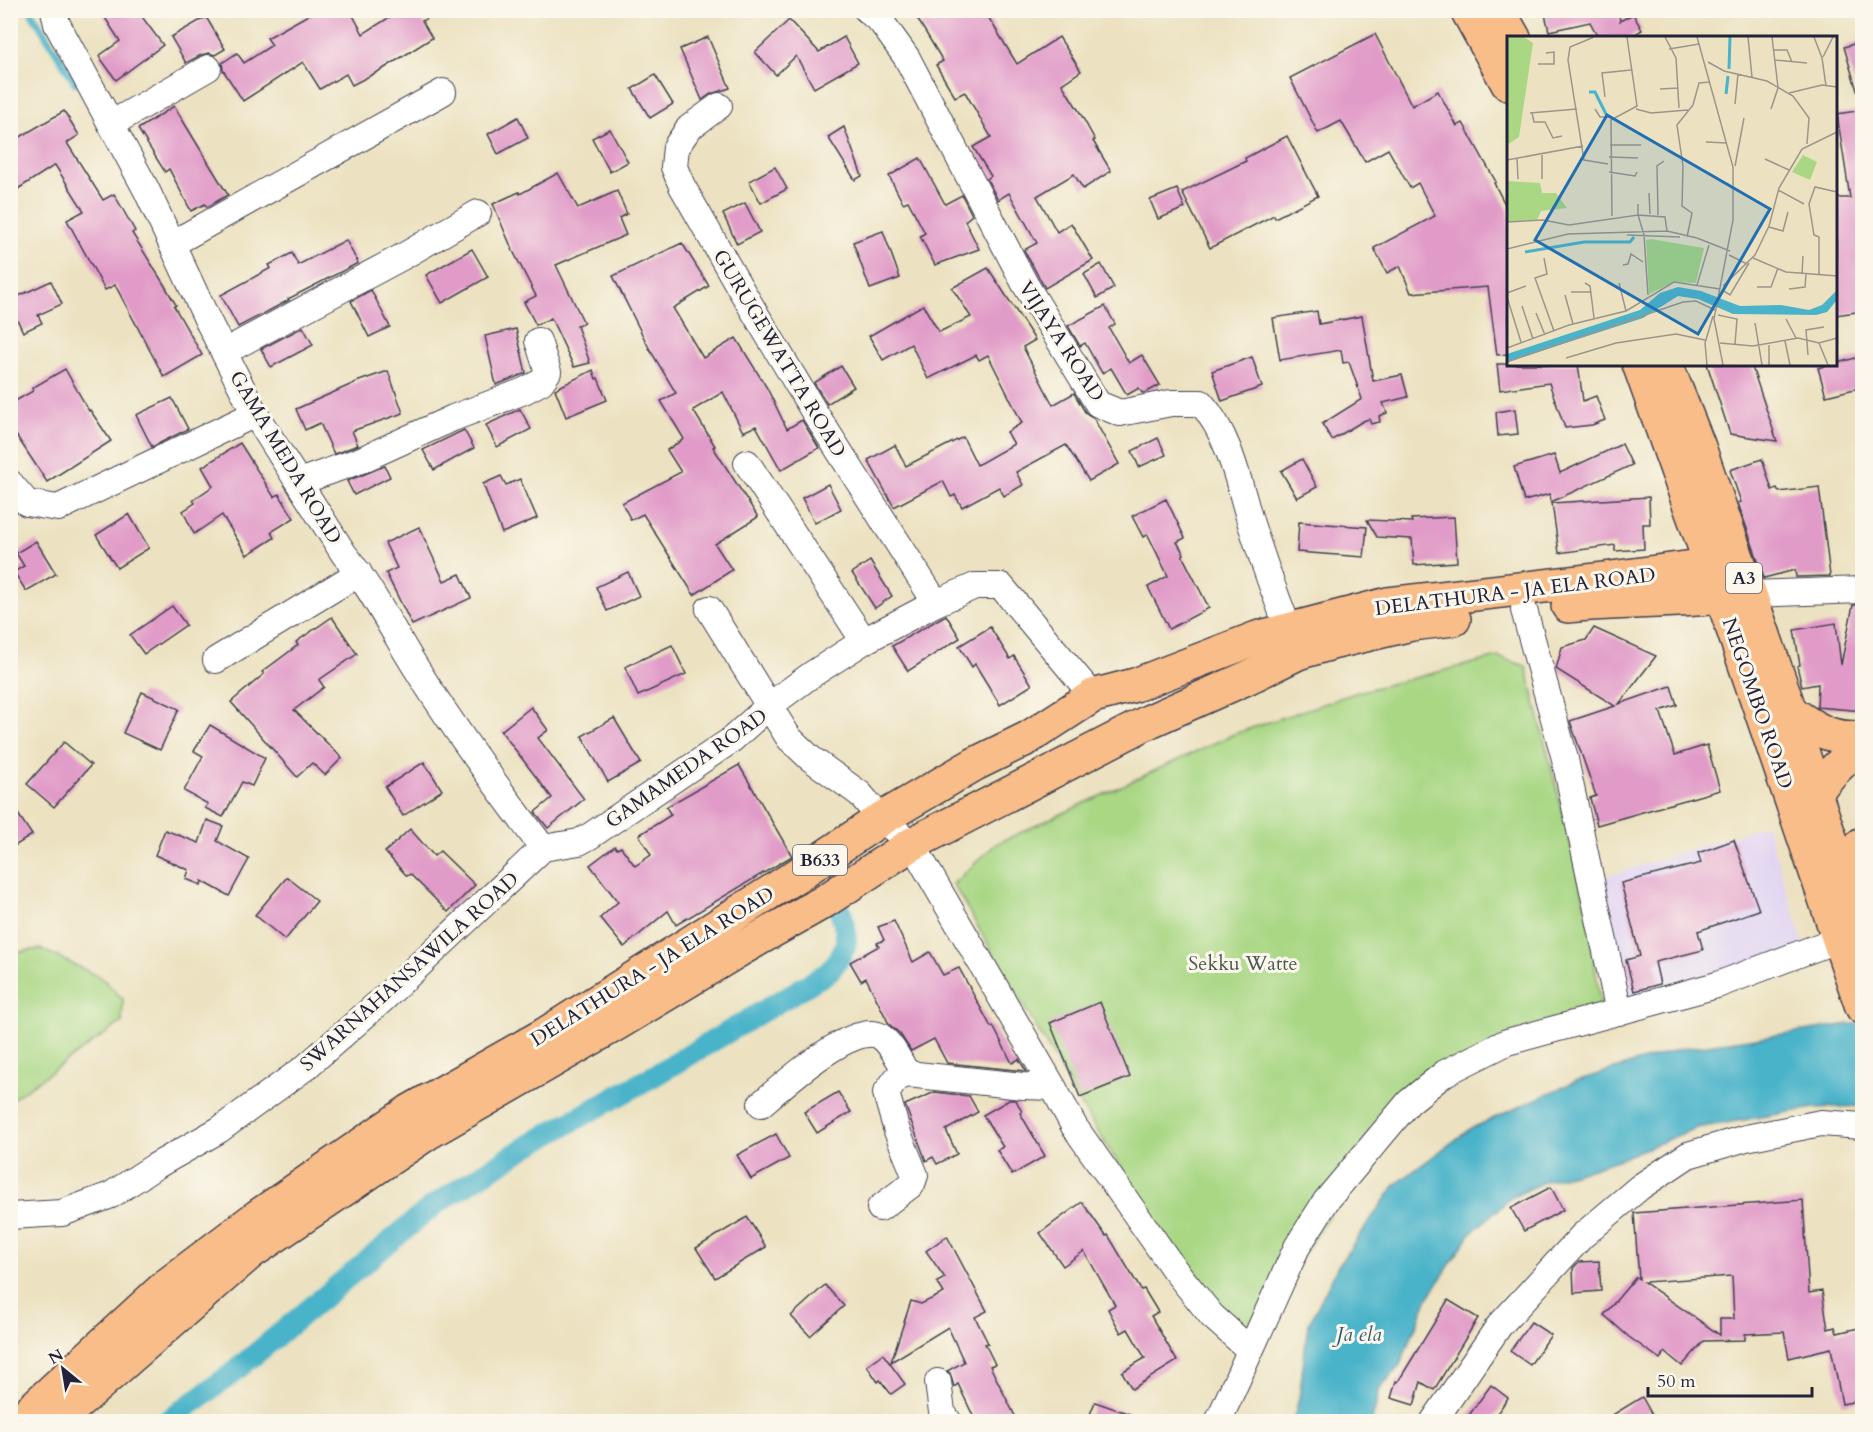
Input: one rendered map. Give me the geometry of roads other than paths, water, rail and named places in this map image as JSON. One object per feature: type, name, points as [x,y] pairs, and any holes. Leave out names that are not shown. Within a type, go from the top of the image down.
[{"type":"main road","points":[[1467,10],[1507,80]]},
{"type":"main road","points":[[1498,10],[1513,36]]},
{"type":"main road","name":"NEGOMBO ROAD","points":[[1640,366],[1725,563],[1806,842],[1854,937]]},
{"type":"main road","name":"NEGOMBO ROAD","points":[[1667,366],[1699,447],[1725,563]]},
{"type":"main road","name":"DELATHURA - JA ELA ROAD","points":[[56,1422],[251,1252],[426,1134],[825,901],[912,844],[1150,721],[1249,677],[1293,641],[1388,604],[1725,563]]},
{"type":"main road","name":"DELATHURA - JA ELA ROAD","points":[[18,1422],[166,1285],[258,1216],[410,1112],[554,1029],[881,819],[975,764],[1028,738],[1093,696],[1135,685],[1257,638],[1332,643],[1412,624],[1524,610],[1606,602],[1736,596]]},
{"type":"main road","name":"NEGOMBO ROAD","points":[[1736,596],[1790,711],[1815,793],[1850,893],[1863,1007]]},
{"type":"main road","points":[[1790,711],[1823,733],[1843,738],[1863,737]]},
{"type":"main road","points":[[1806,842],[1804,829],[1807,812],[1815,793],[1830,772],[1863,746]]},
{"type":"main road","points":[[1850,893],[1863,844]]},
{"type":"street","name":"GAMA MEDA ROAD","points":[[54,10],[57,24],[146,189],[255,414],[344,554],[359,573],[418,672],[472,753],[547,847]]},
{"type":"street","name":"VIJAYA ROAD","points":[[867,10],[882,23],[907,58],[1025,284],[1098,404],[1120,413],[1170,403],[1201,403],[1214,417],[1225,441],[1272,588],[1293,641]]},
{"type":"street","points":[[111,124],[208,68]]},
{"type":"street","points":[[172,244],[443,92]]},
{"type":"street","name":"GURUGEWATTA ROAD","points":[[719,106],[689,128],[676,147],[674,167],[682,186],[813,410],[936,603]]},
{"type":"street","points":[[224,352],[402,257],[478,213]]},
{"type":"street","points":[[299,482],[361,460],[453,418],[524,391],[541,382],[548,372],[538,341]]},
{"type":"street","points":[[10,483],[27,503],[58,508],[255,414]]},
{"type":"street","points":[[747,464],[864,641]]},
{"type":"street","points":[[216,660],[359,573]]},
{"type":"street","points":[[709,609],[769,705],[864,641],[936,603],[975,585],[1001,586],[1093,696]]},
{"type":"street","points":[[1736,596],[1863,590]]},
{"type":"street","points":[[1524,610],[1564,755],[1619,1012]]},
{"type":"street","name":"GAMAMEDA ROAD","points":[[547,847],[579,842],[590,836],[730,741],[769,705],[789,738],[810,758],[860,794],[881,819],[912,844]]},
{"type":"street","points":[[912,844],[1074,1126],[1174,1269],[1212,1316],[1251,1350]]},
{"type":"street","name":"SWARNAHANSAWILA ROAD","points":[[10,1216],[62,1213],[111,1195],[154,1167],[219,1130],[306,1067],[381,1001],[547,847]]},
{"type":"street","points":[[1218,1422],[1297,1247],[1326,1201],[1409,1102],[1445,1073],[1507,1042],[1717,985],[1854,937]]},
{"type":"street","points":[[761,1104],[813,1060],[859,1036],[877,1035],[886,1041],[908,1074]]},
{"type":"street","points":[[880,1208],[912,1184],[915,1175],[897,1131],[886,1093],[897,1077],[908,1074],[1053,1087]]},
{"type":"street","points":[[1433,1422],[1499,1326],[1582,1236],[1640,1187],[1688,1155],[1746,1138],[1821,1123],[1863,1126]]},
{"type":"street","points":[[938,1382],[942,1412],[949,1422]]},
{"type":"water","name":"Ja ela","points":[[1862,1024],[1862,1106],[1814,1108],[1696,1128],[1617,1160],[1545,1181],[1511,1198],[1470,1234],[1428,1298],[1399,1367],[1380,1388],[1372,1421],[1293,1421],[1299,1398],[1308,1326],[1338,1266],[1395,1185],[1470,1129],[1576,1081],[1680,1049]]},
{"type":"waterway","points":[[30,10],[75,83]]},
{"type":"waterway","points":[[166,1422],[229,1376],[434,1205],[529,1145],[652,1077],[829,972],[846,944],[846,931],[841,913]]},
{"type":"park label","name":"Sekku Watte","points":[[1243,963]]}]
